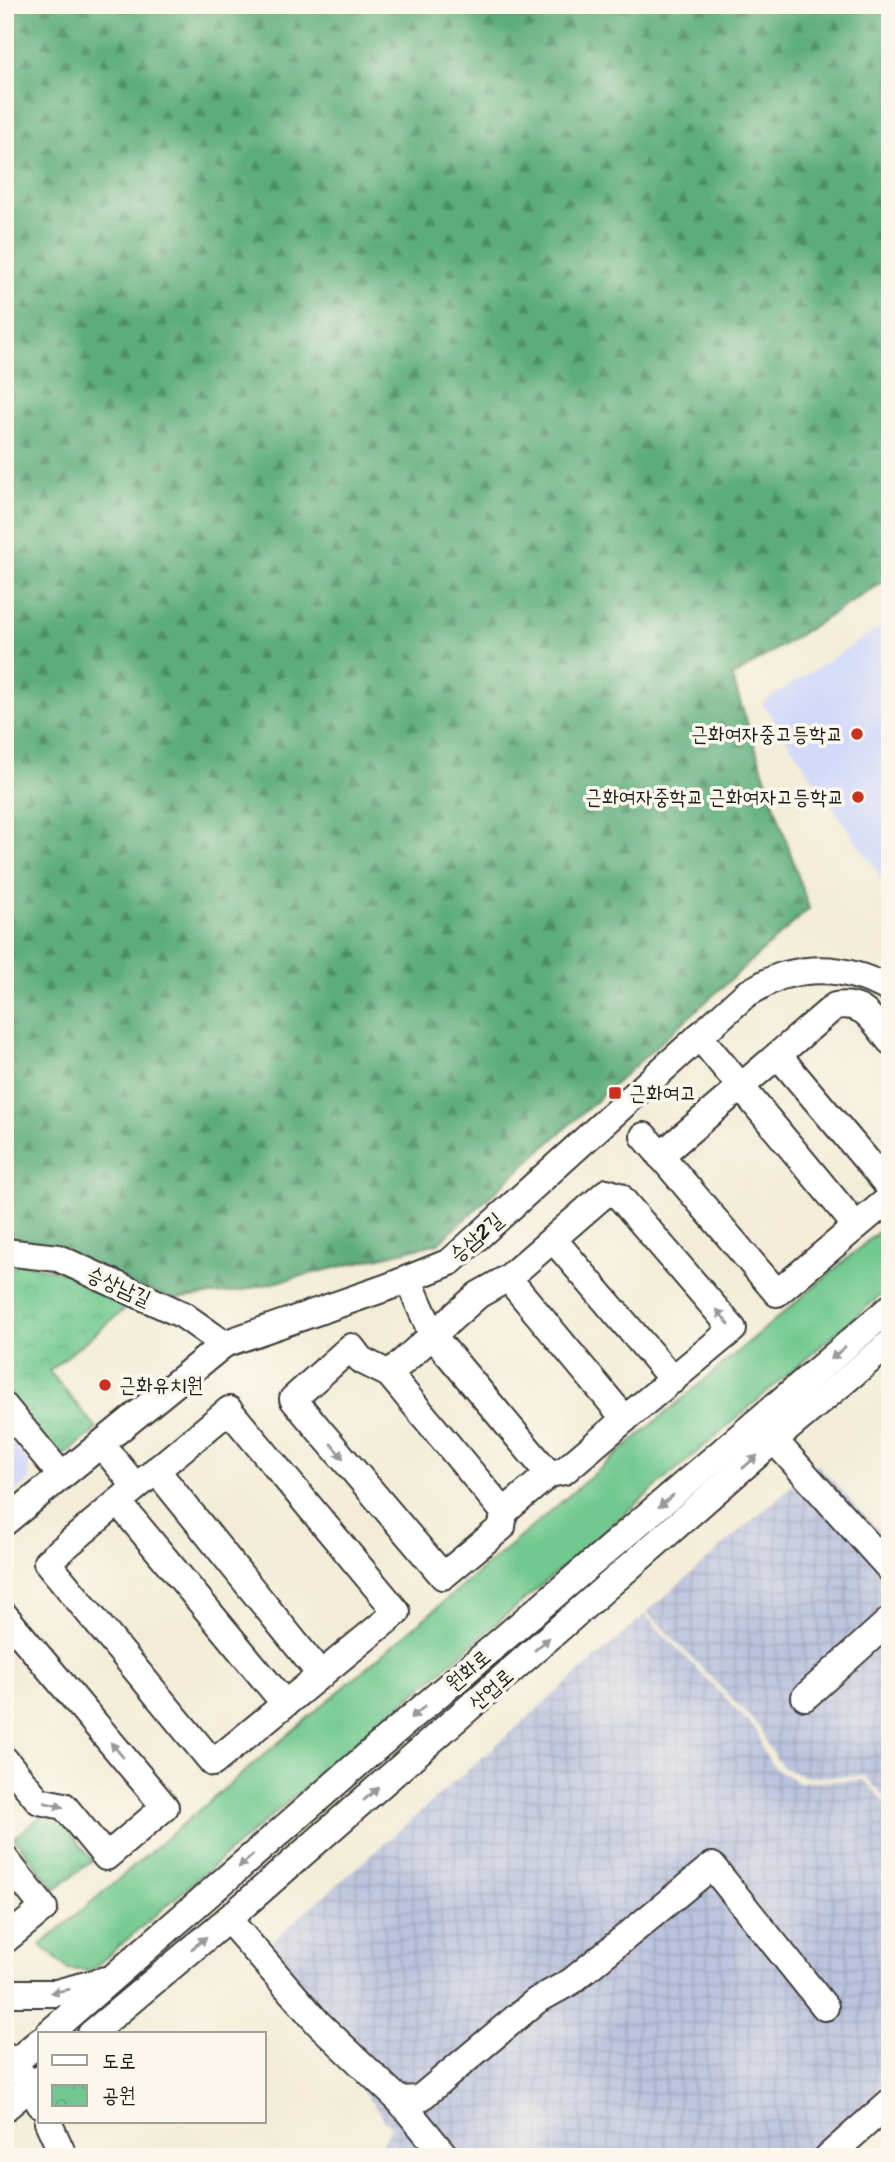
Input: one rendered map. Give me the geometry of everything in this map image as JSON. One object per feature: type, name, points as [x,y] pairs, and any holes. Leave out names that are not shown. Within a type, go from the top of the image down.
[{"type":"street","name":"승삼2길","points":[[5,1522],[224,1344],[450,1262],[746,994],[783,975],[825,969],[863,976],[890,989]]},
{"type":"street","points":[[890,1041],[864,1009],[848,1003],[835,1006],[741,1087],[652,1146],[777,1293],[890,1198]]},
{"type":"street","points":[[699,1036],[856,1226]]},
{"type":"street","points":[[778,1055],[890,1188]]},
{"type":"street","points":[[389,1374],[478,1295],[508,1278],[607,1192],[619,1196],[733,1329],[565,1471],[549,1474],[504,1512],[502,1527],[443,1576],[293,1399],[351,1347],[361,1360],[389,1374],[504,1512]]},
{"type":"street","points":[[553,1240],[673,1380]]},
{"type":"street","name":"승상남길","points":[[5,1252],[58,1258],[183,1315],[224,1344]]},
{"type":"street","points":[[508,1278],[625,1419]]},
{"type":"street","points":[[408,1279],[433,1336],[549,1474]]},
{"type":"street","name":"원화로","points":[[50,2032],[392,1734],[890,1308]]},
{"type":"street","name":"산업로","points":[[93,2032],[228,1919],[774,1440],[890,1343]]},
{"type":"street","points":[[5,1407],[61,1475]]},
{"type":"street","points":[[229,1410],[397,1612],[321,1675],[213,1763],[47,1562],[229,1410]]},
{"type":"street","points":[[774,1440],[890,1569]]},
{"type":"street","points":[[101,1444],[136,1486],[321,1675]]},
{"type":"street","points":[[136,1486],[285,1704]]},
{"type":"street","points":[[5,1616],[165,1807],[106,1857],[64,1806],[39,1801],[5,1760]]},
{"type":"street","points":[[805,1697],[890,1620]]},
{"type":"street","points":[[5,1859],[44,1908],[5,1940]]},
{"type":"street","points":[[399,2100],[419,2099],[536,2001],[572,1981],[712,1866],[825,2007]]},
{"type":"street","points":[[228,1919],[318,2022],[399,2100],[446,2157]]},
{"type":"street","points":[[5,1993],[57,1993],[113,1977]]},
{"type":"street","points":[[5,2108],[38,2090],[8,2064],[38,2042]]},
{"type":"street","points":[[828,2157],[890,2102]]},
{"type":"street","points":[[49,2124],[64,2157]]},
{"type":"shaded area","name":"근화여자중학교 근화여자고등학교","points":[[890,621],[890,891],[762,703]]},
{"type":"shaded area","points":[[5,1435],[29,1463],[29,1480],[5,1500]]},
{"type":"shaded area","points":[[817,1464],[890,1544],[890,1803],[865,1776],[808,1777],[783,1768],[767,1745],[761,1729],[647,1612]]},
{"type":"shaded area","points":[[645,1615],[758,1732],[763,1752],[777,1770],[799,1782],[864,1780],[890,1808],[890,2081],[805,2157],[376,2157],[391,2127],[346,2070],[268,1945]]},
{"type":"green space","points":[[5,5],[890,5],[890,578],[732,677],[809,909],[438,1243],[240,1291],[175,1299],[5,1244]]},
{"type":"green space","points":[[890,1222],[890,1287],[90,1971],[68,1969],[41,1945]]},
{"type":"green space","points":[[5,1260],[63,1272],[131,1304],[49,1371],[97,1429],[67,1453],[57,1455],[5,1394]]},
{"type":"green space","points":[[51,1808],[92,1860],[55,1889],[14,1838]]},
{"type":"place","name":"근화여자중고등학교","points":[[857,734]]},
{"type":"place","name":"근화여자중학교 근화여자고등학교","points":[[858,797]]},
{"type":"place","name":"근화여고","points":[[615,1093]]},
{"type":"place","name":"근화유치원","points":[[105,1385]]}]
